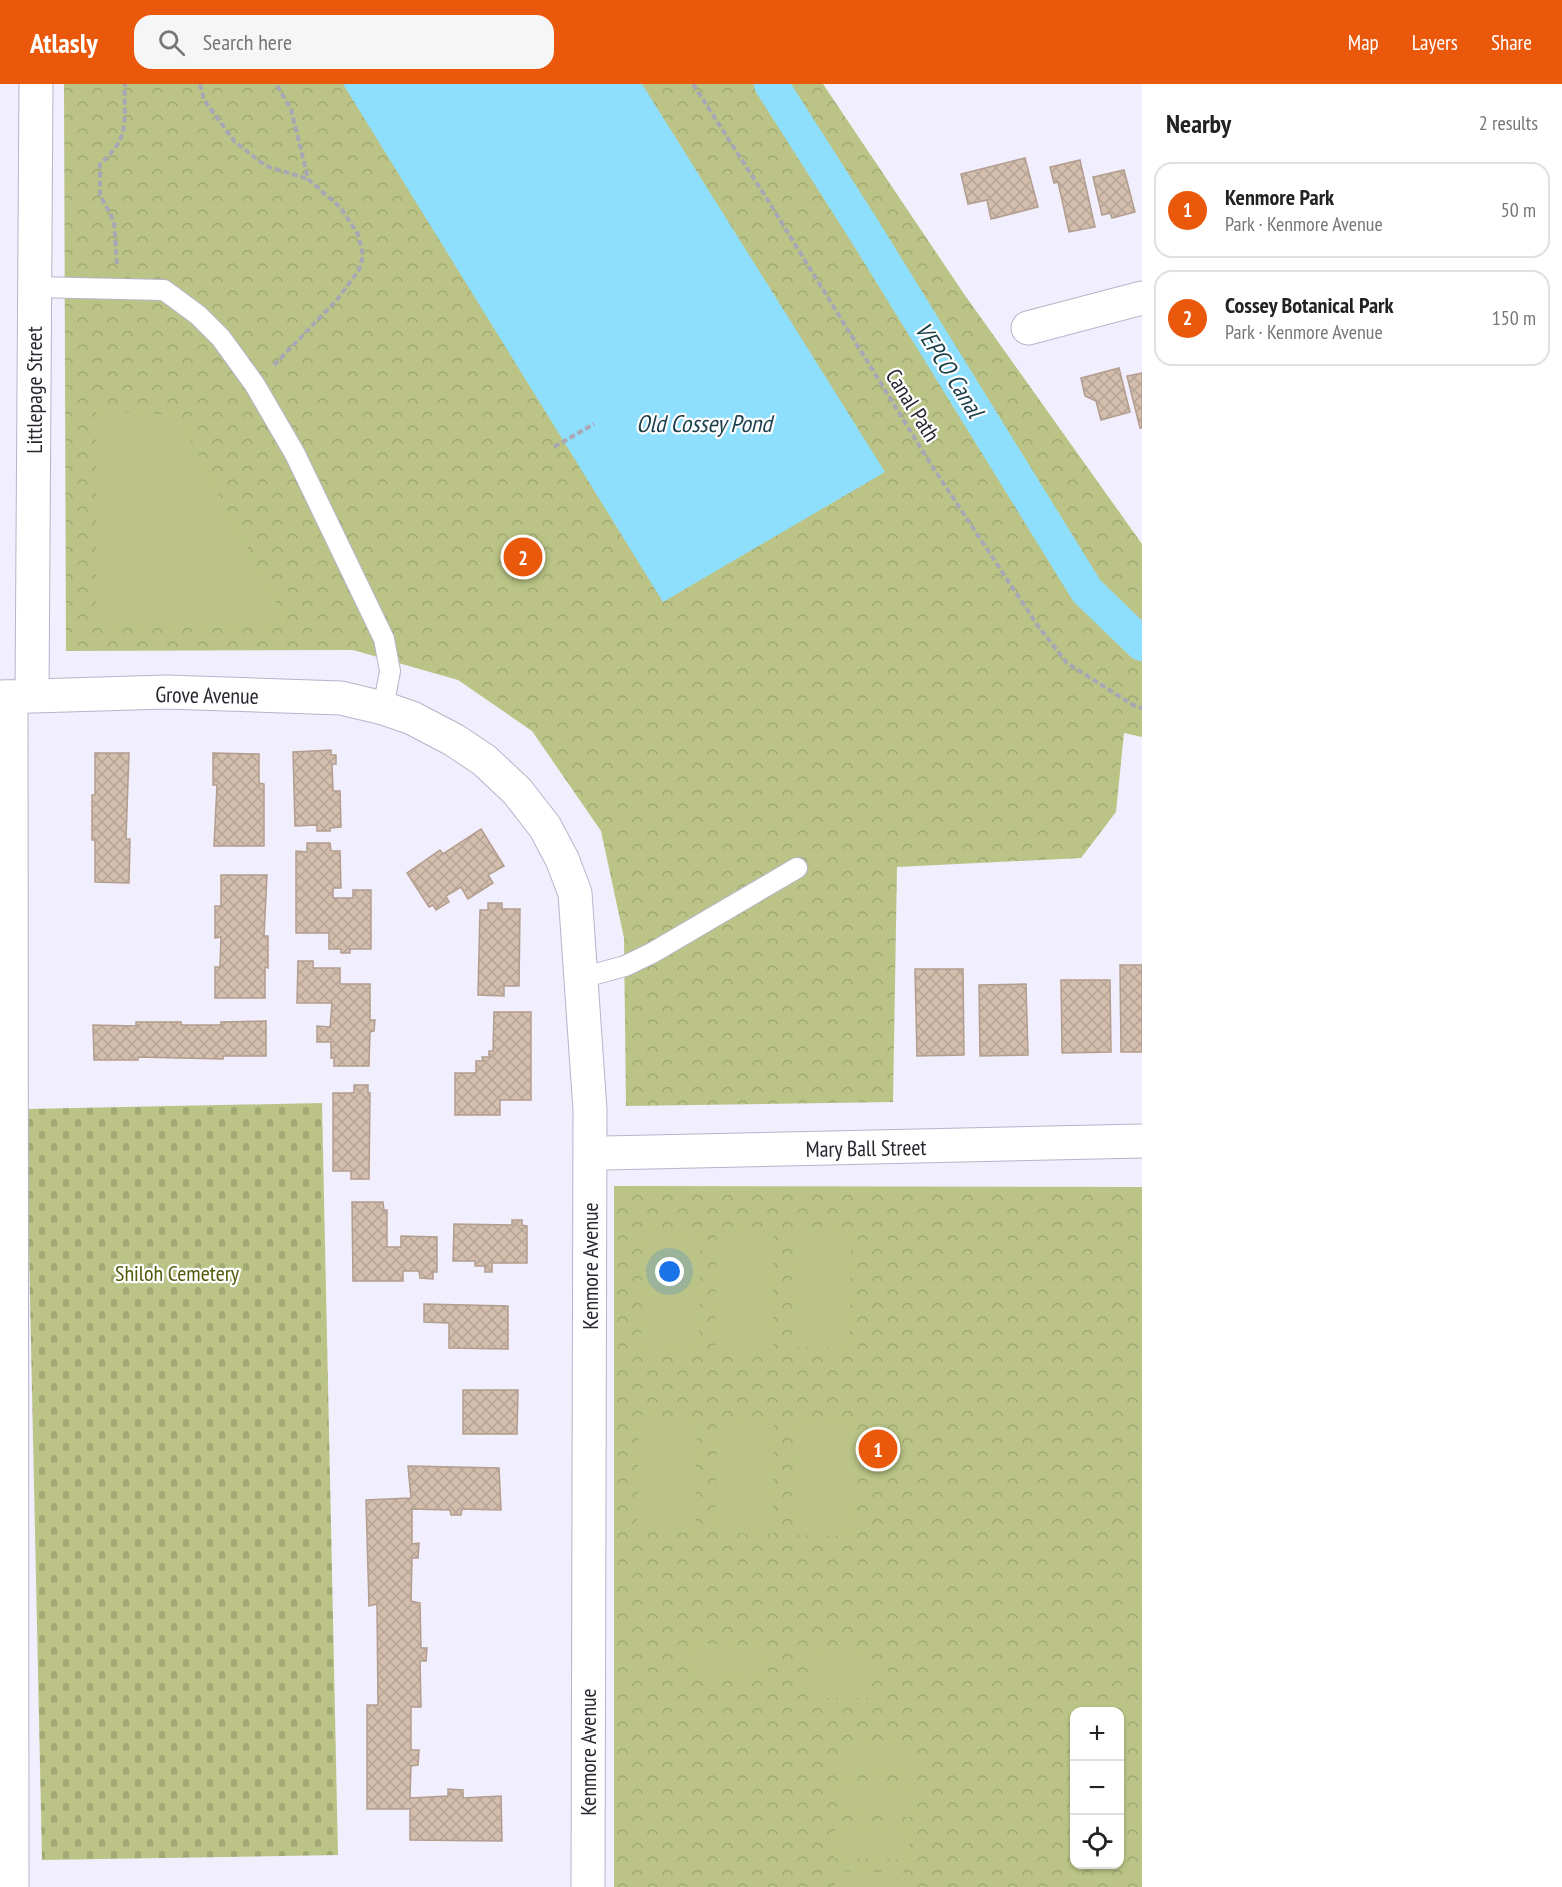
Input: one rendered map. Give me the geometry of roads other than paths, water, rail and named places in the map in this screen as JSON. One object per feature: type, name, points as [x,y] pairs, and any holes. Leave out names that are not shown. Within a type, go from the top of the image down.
[{"type":"street","name":"Littlepage Street","points":[[12,1887],[14,697],[35,287],[36,84]]},
{"type":"street","points":[[1028,328],[1142,298]]},
{"type":"street","name":"Grove Avenue","points":[[14,697],[167,692],[341,698],[397,713]]},
{"type":"street","name":"Kenmore Avenue","points":[[397,713],[454,740],[484,760],[517,792],[545,827],[562,859],[575,893],[590,1110],[588,1887]]},
{"type":"street","name":"Mary Ball Street","points":[[590,1156],[605,1153],[1142,1142]]},
{"type":"lane","points":[[35,287],[164,290],[198,315],[221,338],[255,385],[295,454],[384,639],[397,713]]},
{"type":"lane","points":[[581,978],[625,966],[652,953],[797,868]]},
{"type":"water","name":"Old Cossey Pond","points":[[343,84],[642,84],[885,472],[663,602]]},
{"type":"waterway","name":"VEPCO Canal","points":[[771,84],[1087,591],[1142,644]]},
{"type":"place","name":"Cossey Botanical Park","points":[[523,557]]},
{"type":"place","name":"Kenmore Park","points":[[878,1449]]},
{"type":"park label","name":"Shiloh Cemetery","points":[[177,1273]]}]
